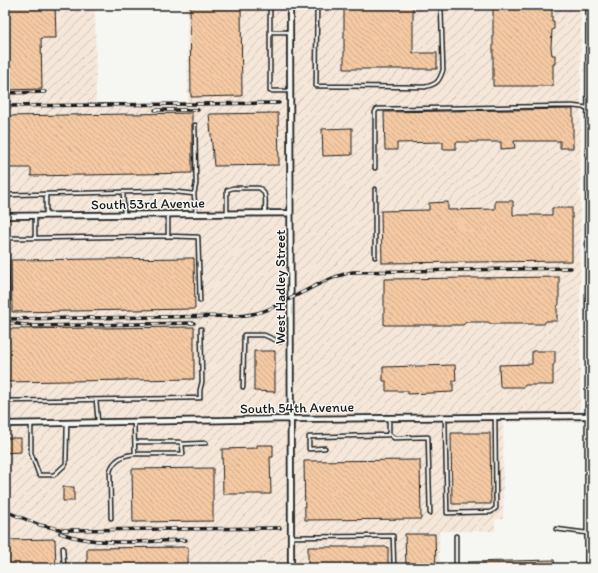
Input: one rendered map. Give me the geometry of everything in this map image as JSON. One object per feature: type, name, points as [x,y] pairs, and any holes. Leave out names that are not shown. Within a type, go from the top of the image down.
[{"type":"main road","points":[[589,568],[592,142],[592,121],[590,108],[592,91],[591,7]]},
{"type":"street","name":"West Hadley Street","points":[[290,5],[291,568]]},
{"type":"street","name":"South 53rd Avenue","points":[[5,216],[290,213]]},
{"type":"street","name":"South 54th Avenue","points":[[5,424],[590,416]]},
{"type":"lane","points":[[270,5],[270,91],[290,91]]},
{"type":"lane","points":[[317,5],[316,86],[425,87],[434,84],[440,78],[443,70],[441,5]]},
{"type":"lane","points":[[270,32],[290,32]]},
{"type":"lane","points":[[375,168],[376,112],[378,109],[572,106],[590,108]]},
{"type":"lane","points":[[195,125],[196,184],[194,194],[196,214]]},
{"type":"lane","points":[[227,214],[227,190],[233,188],[262,189],[265,193],[265,213]]},
{"type":"lane","points":[[375,189],[375,257]]},
{"type":"lane","points":[[5,195],[167,191],[194,194]]},
{"type":"lane","points":[[123,192],[124,215]]},
{"type":"lane","points":[[46,194],[46,216]]},
{"type":"lane","points":[[168,214],[168,236]]},
{"type":"lane","points":[[35,216],[35,238]]},
{"type":"lane","points":[[8,305],[6,238],[198,236],[200,301]]},
{"type":"lane","points":[[5,401],[200,398],[202,382],[200,329]]},
{"type":"lane","points":[[243,387],[244,335],[264,335],[280,342]]},
{"type":"lane","points":[[96,400],[98,422]]},
{"type":"lane","points":[[445,417],[447,513],[491,512],[496,508],[495,417]]},
{"type":"lane","points":[[389,418],[389,434]]},
{"type":"lane","points":[[134,422],[135,454]]},
{"type":"lane","points":[[31,423],[31,453],[40,475],[54,475],[66,464],[67,423]]},
{"type":"lane","points":[[325,448],[309,449],[309,437],[385,436],[389,434]]},
{"type":"lane","points":[[389,434],[394,438],[428,436],[430,513]]},
{"type":"lane","points":[[135,442],[180,442],[182,444],[206,443]]},
{"type":"lane","points":[[111,518],[110,471],[112,466],[119,458],[135,454],[183,454],[182,444]]},
{"type":"lane","points":[[556,529],[590,533]]},
{"type":"lane","points":[[291,537],[393,536],[394,568]]},
{"type":"lane","points":[[456,536],[456,568]]},
{"type":"lane","points":[[63,548],[64,568]]},
{"type":"shaded area","points":[[5,5],[95,5],[96,104],[188,102],[187,5],[581,5],[580,422],[503,422],[503,519],[495,519],[495,531],[439,531],[439,568],[5,568]]},
{"type":"building","points":[[5,5],[55,5],[56,38],[41,38],[42,89],[5,90]]},
{"type":"building","points":[[190,5],[241,5],[242,96],[191,97]]},
{"type":"building","points":[[344,5],[413,5],[413,53],[437,53],[437,69],[344,69]]},
{"type":"building","points":[[493,5],[552,5],[552,21],[554,21],[554,29],[552,30],[551,47],[552,55],[555,55],[555,64],[553,64],[553,86],[493,86]]},
{"type":"building","points":[[573,109],[573,148],[560,148],[560,141],[514,141],[515,148],[501,149],[501,142],[456,142],[456,149],[443,149],[443,142],[397,143],[397,150],[385,150],[384,112]]},
{"type":"building","points":[[192,113],[192,173],[31,176],[31,168],[5,168],[5,116]]},
{"type":"building","points":[[278,113],[279,165],[214,166],[209,114]]},
{"type":"building","points":[[352,128],[352,155],[323,156],[322,129]]},
{"type":"building","points":[[495,201],[513,201],[513,215],[552,215],[552,208],[572,208],[572,261],[382,263],[381,211],[429,210],[429,203],[448,202],[448,210],[495,209]]},
{"type":"building","points":[[194,258],[195,309],[12,312],[11,260]]},
{"type":"building","points":[[559,277],[559,304],[557,307],[557,321],[546,321],[544,324],[491,324],[488,322],[466,322],[463,325],[384,325],[384,279]]},
{"type":"building","points":[[194,327],[194,379],[5,382],[5,329]]},
{"type":"building","points":[[254,351],[275,351],[275,392],[254,391]]},
{"type":"building","points":[[532,351],[555,351],[553,385],[500,387],[499,365],[532,364]]},
{"type":"building","points":[[455,365],[456,381],[453,381],[453,392],[408,394],[408,391],[386,391],[386,381],[383,381],[383,367]]},
{"type":"building","points":[[451,433],[490,433],[491,504],[452,504]]},
{"type":"building","points":[[5,438],[21,438],[21,452],[5,453]]},
{"type":"building","points":[[257,445],[273,445],[273,457],[270,457],[271,494],[223,494],[222,449],[257,448]]},
{"type":"building","points":[[420,460],[421,519],[305,520],[304,461]]},
{"type":"building","points":[[213,468],[213,521],[133,522],[132,469]]},
{"type":"building","points":[[63,487],[74,487],[74,501],[63,501]]},
{"type":"building","points":[[405,534],[435,534],[436,568],[406,568]]},
{"type":"building","points":[[55,539],[56,568],[5,568],[5,540]]},
{"type":"building","points":[[188,547],[188,568],[87,568],[87,548]]},
{"type":"building","points":[[308,547],[388,547],[388,568],[308,568]]},
{"type":"building","points":[[554,560],[555,568],[468,568],[468,562]]},
{"type":"railway","points":[[5,93],[45,92]]},
{"type":"railway","points":[[5,106],[279,103]]},
{"type":"railway","points":[[155,110],[198,110]]},
{"type":"railway","points":[[5,319],[238,316],[255,314],[267,310],[331,278],[353,272],[571,268]]},
{"type":"railway","points":[[9,323],[35,326],[194,323]]},
{"type":"railway","points":[[5,511],[40,525],[64,530],[280,528]]},
{"type":"railway","points":[[60,533],[107,542],[186,540]]}]
